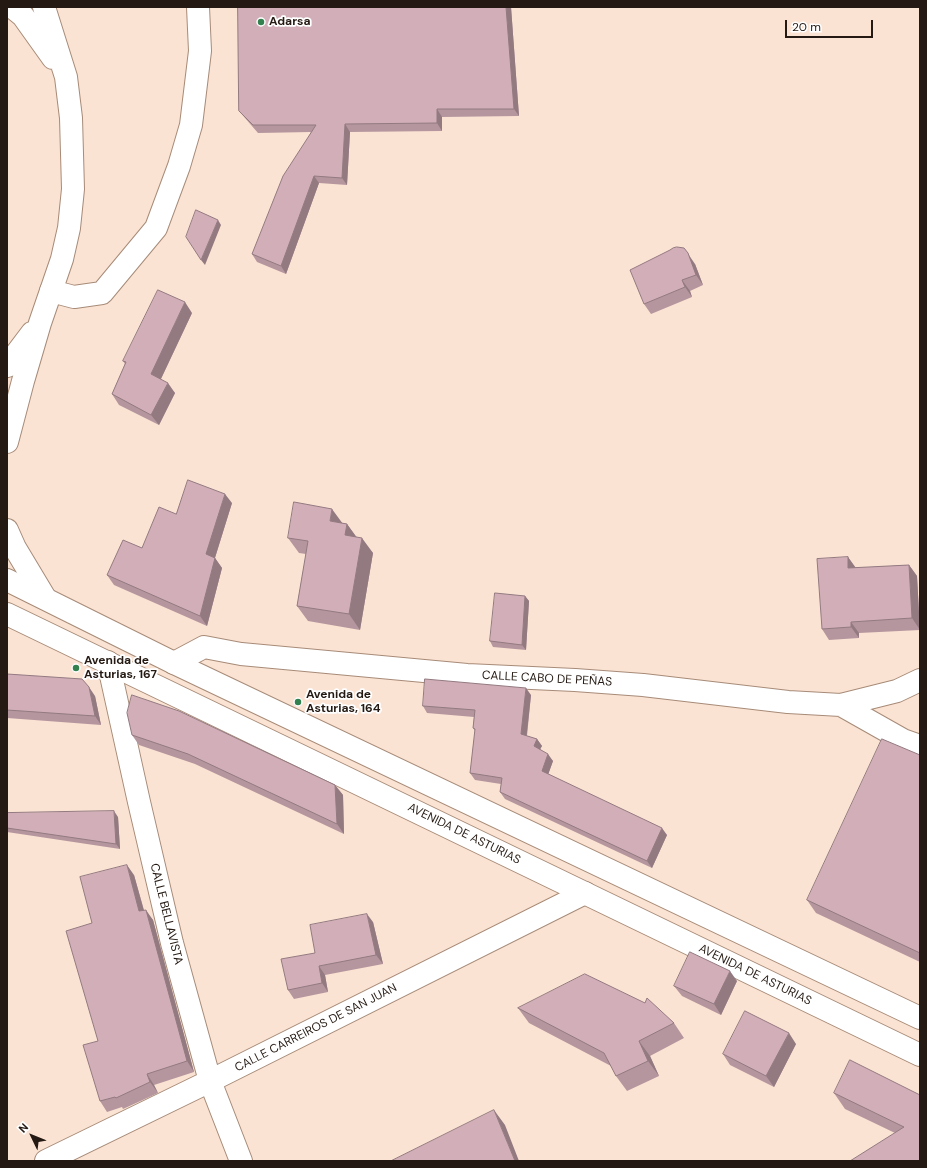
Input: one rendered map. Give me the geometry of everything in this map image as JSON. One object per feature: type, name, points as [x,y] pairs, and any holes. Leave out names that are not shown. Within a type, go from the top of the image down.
[{"type":"main road","points":[[12,7],[23,16],[66,77]]},
{"type":"main road","points":[[7,442],[40,322],[62,259],[69,228],[73,189],[71,118],[66,77],[44,7]]},
{"type":"main road","points":[[51,291],[74,297],[102,293],[156,228],[179,166],[191,125],[200,51],[198,7]]},
{"type":"main road","points":[[7,366],[40,322]]},
{"type":"main road","points":[[7,530],[15,548],[45,598]]},
{"type":"main road","points":[[7,580],[174,663],[920,1018]]},
{"type":"main road","name":"AVENIDA DE ASTURIAS","points":[[7,614],[920,1055]]},
{"type":"main road","name":"CALLE CABO DE PEÑAS","points":[[174,663],[204,647],[241,654],[444,673],[643,685],[788,702],[840,705],[896,691],[920,680]]},
{"type":"main road","name":"CALLE BELLAVISTA","points":[[108,662],[172,943],[210,1081],[241,1161]]},
{"type":"main road","points":[[840,705],[903,740],[920,746]]},
{"type":"main road","name":"CALLE CARREIROS DE SAN JUAN","points":[[46,1161],[210,1081],[585,893]]},
{"type":"building","points":[[238,7],[506,7],[514,109],[437,109],[437,123],[345,124],[342,178],[314,176],[281,266],[252,254],[283,176],[316,125],[253,125],[239,111]]},
{"type":"building","points":[[196,210],[218,220],[201,260],[186,237]]},
{"type":"building","points":[[677,247],[684,248],[688,253],[696,275],[682,280],[685,287],[644,304],[630,270]]},
{"type":"building","points":[[158,290],[185,302],[151,374],[168,383],[151,415],[112,394],[126,362],[123,361]]},
{"type":"building","points":[[188,480],[225,494],[206,554],[215,558],[200,616],[107,575],[123,540],[142,548],[159,507],[176,514]]},
{"type":"building","points":[[294,502],[332,509],[330,521],[347,524],[345,535],[362,538],[349,614],[297,606],[308,541],[288,538]]},
{"type":"building","points":[[848,557],[848,568],[909,565],[912,618],[851,622],[851,627],[822,629],[817,559]]},
{"type":"building","points":[[495,593],[525,596],[522,645],[490,641]]},
{"type":"building","points":[[7,674],[82,679],[89,687],[95,716],[7,710]]},
{"type":"building","points":[[425,679],[526,688],[521,734],[537,739],[534,746],[548,754],[542,771],[662,828],[647,861],[500,792],[502,778],[470,773],[475,729],[473,728],[475,710],[423,706]]},
{"type":"building","points":[[132,695],[179,711],[335,785],[337,824],[188,754],[132,735],[127,713]]},
{"type":"building","points":[[882,739],[920,755],[920,953],[807,900]]},
{"type":"building","points":[[114,811],[116,844],[7,828],[7,813]]},
{"type":"building","points":[[127,865],[139,911],[146,910],[187,1061],[147,1074],[150,1082],[116,1098],[100,1101],[83,1045],[98,1041],[66,931],[92,923],[80,877]]},
{"type":"building","points":[[367,914],[376,955],[319,966],[322,983],[288,990],[281,959],[315,953],[310,925]]},
{"type":"building","points":[[690,952],[730,971],[714,1004],[674,986]]},
{"type":"building","points":[[585,974],[645,1003],[647,998],[674,1023],[639,1041],[648,1061],[616,1076],[604,1053],[518,1008]]},
{"type":"building","points":[[745,1011],[789,1033],[766,1076],[723,1054]]},
{"type":"building","points":[[850,1060],[920,1095],[920,1161],[850,1161],[904,1127],[834,1093]]},
{"type":"building","points":[[494,1110],[515,1161],[391,1161]]},
{"type":"place","name":"Adarsa","points":[[261,22]]},
{"type":"place","name":"Avenida de Asturias, 167","points":[[76,668]]},
{"type":"place","name":"Avenida de Asturias, 164","points":[[298,702]]}]
